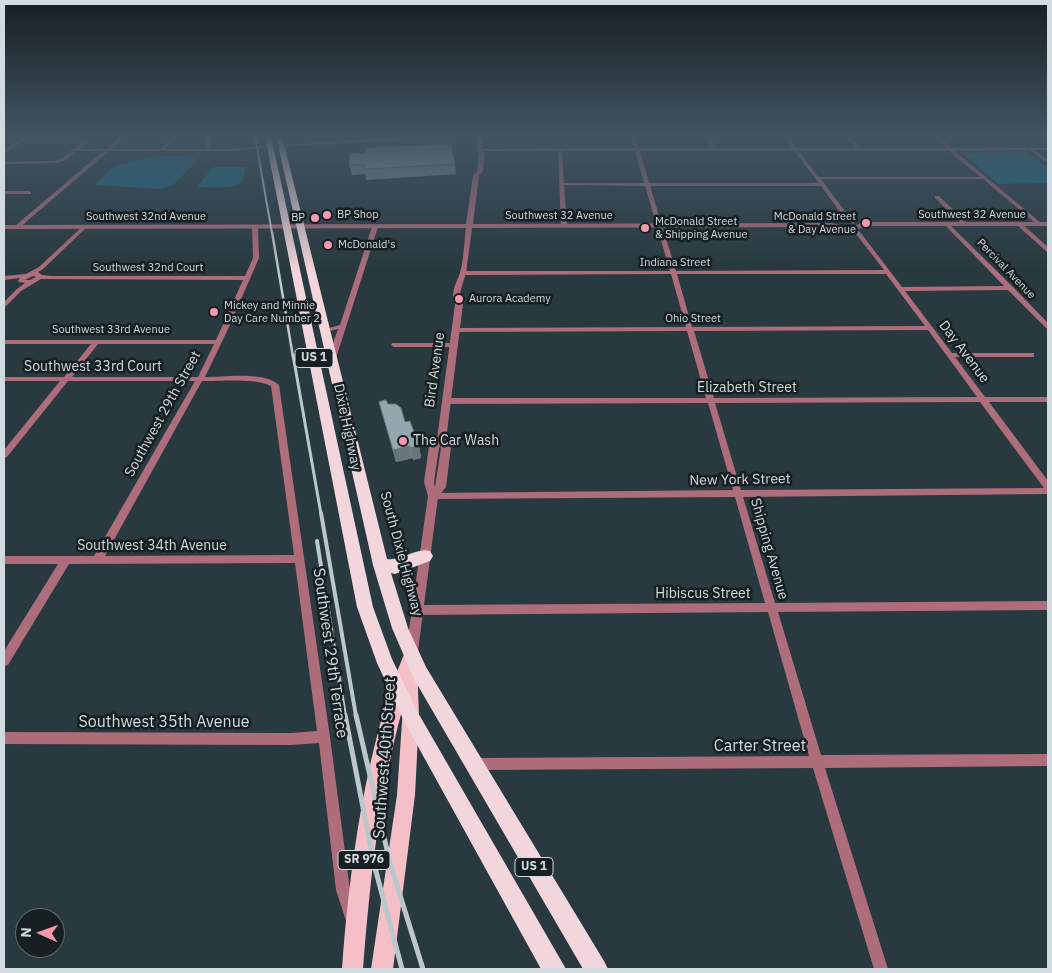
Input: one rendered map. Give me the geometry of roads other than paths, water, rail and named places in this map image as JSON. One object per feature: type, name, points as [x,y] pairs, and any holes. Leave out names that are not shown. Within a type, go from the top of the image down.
[{"type":"highway","name":"Dixie Highway","points":[[280,181],[294,227],[365,607],[373,634],[411,717]]},
{"type":"highway","name":"South Dixie Highway","points":[[287,181],[294,227],[325,330],[380,565],[390,601],[411,657],[596,969]]},
{"type":"highway","points":[[380,565],[395,566],[425,556]]},
{"type":"highway","name":"US 1","points":[[411,717],[554,969]]},
{"type":"main road","name":"Southwest 40th Street","points":[[352,969],[363,860],[383,751],[398,691],[411,657]]},
{"type":"main road","name":"Southwest 40th Street","points":[[382,969],[406,795],[411,717],[411,657]]},
{"type":"street","points":[[17,227],[70,181]]},
{"type":"street","name":"Bird Avenue","points":[[411,657],[433,496],[441,487],[446,447],[440,441],[458,304],[463,300],[466,279],[463,273],[475,181]]},
{"type":"street","name":"Day Avenue","points":[[819,181],[1048,487]]},
{"type":"street","points":[[989,181],[1039,224]]},
{"type":"street","points":[[564,226],[561,184],[822,185]]},
{"type":"street","name":"Shipping Avenue","points":[[648,184],[672,273],[881,969]]},
{"type":"street","points":[[4,193],[29,193]]},
{"type":"street","points":[[938,197],[966,225]]},
{"type":"street","points":[[1019,224],[1048,250]]},
{"type":"street","name":"Southwest 32 Avenue","points":[[294,227],[1048,224]]},
{"type":"street","name":"Percival Avenue","points":[[948,225],[1048,327]]},
{"type":"street","name":"Southwest 32nd Avenue","points":[[4,227],[294,227]]},
{"type":"street","points":[[4,305],[19,290],[37,277],[84,227]]},
{"type":"street","points":[[246,278],[258,254],[255,227]]},
{"type":"street","points":[[332,358],[343,330],[342,326],[375,227]]},
{"type":"street","name":"Indiana Street","points":[[463,273],[888,272]]},
{"type":"street","points":[[4,278],[37,277]]},
{"type":"street","points":[[24,278],[37,277]]},
{"type":"street","name":"Southwest 32nd Court","points":[[37,277],[246,278]]},
{"type":"street","points":[[19,290],[24,278]]},
{"type":"street","name":"Southwest 29th Street","points":[[97,560],[200,379],[219,342],[246,278]]},
{"type":"street","points":[[901,289],[1011,288]]},
{"type":"street","points":[[325,330],[342,326]]},
{"type":"street","name":"Ohio Street","points":[[455,330],[930,328]]},
{"type":"street","name":"Southwest 33rd Avenue","points":[[4,342],[219,342]]},
{"type":"street","points":[[4,455],[96,342]]},
{"type":"street","points":[[394,345],[454,345]]},
{"type":"street","points":[[950,355],[1032,355]]},
{"type":"street","name":"Southwest 33rd Court","points":[[4,379],[256,379],[272,382]]},
{"type":"street","name":"Southwest 29th Terrace","points":[[272,382],[277,390],[343,890],[356,929]]},
{"type":"street","name":"Elizabeth Street","points":[[446,401],[1048,399]]},
{"type":"street","name":"New York Street","points":[[433,496],[1048,491]]},
{"type":"street","name":"Southwest 34th Avenue","points":[[4,560],[300,559]]},
{"type":"street","points":[[4,661],[66,560]]},
{"type":"street","name":"Hibiscus Street","points":[[418,610],[1048,605]]},
{"type":"street","name":"Southwest 35th Avenue","points":[[4,738],[291,739],[324,737]]},
{"type":"street","name":"Carter Street","points":[[473,764],[1048,760]]},
{"type":"railway","points":[[263,181],[272,233]]},
{"type":"railway","points":[[272,232],[293,357]]},
{"type":"railway","points":[[293,355],[321,514]]},
{"type":"railway","points":[[321,513],[356,716]]},
{"type":"railway","points":[[317,541],[345,716]]},
{"type":"railway","points":[[345,715],[374,864],[402,969]]},
{"type":"railway","points":[[356,715],[390,863],[423,969]]},
{"type":"place","name":"BP Shop","points":[[327,215]]},
{"type":"place","name":"BP","points":[[315,218]]},
{"type":"place","name":"McDonald Street & Day Avenue","points":[[866,223]]},
{"type":"place","name":"McDonald Street & Shipping Avenue","points":[[645,228]]},
{"type":"place","name":"McDonald's","points":[[328,245]]},
{"type":"place","name":"Aurora Academy","points":[[459,299]]},
{"type":"place","name":"Mickey and Minnie Day Care Number 2","points":[[214,312]]},
{"type":"place","name":"The Car Wash","points":[[403,441]]}]
